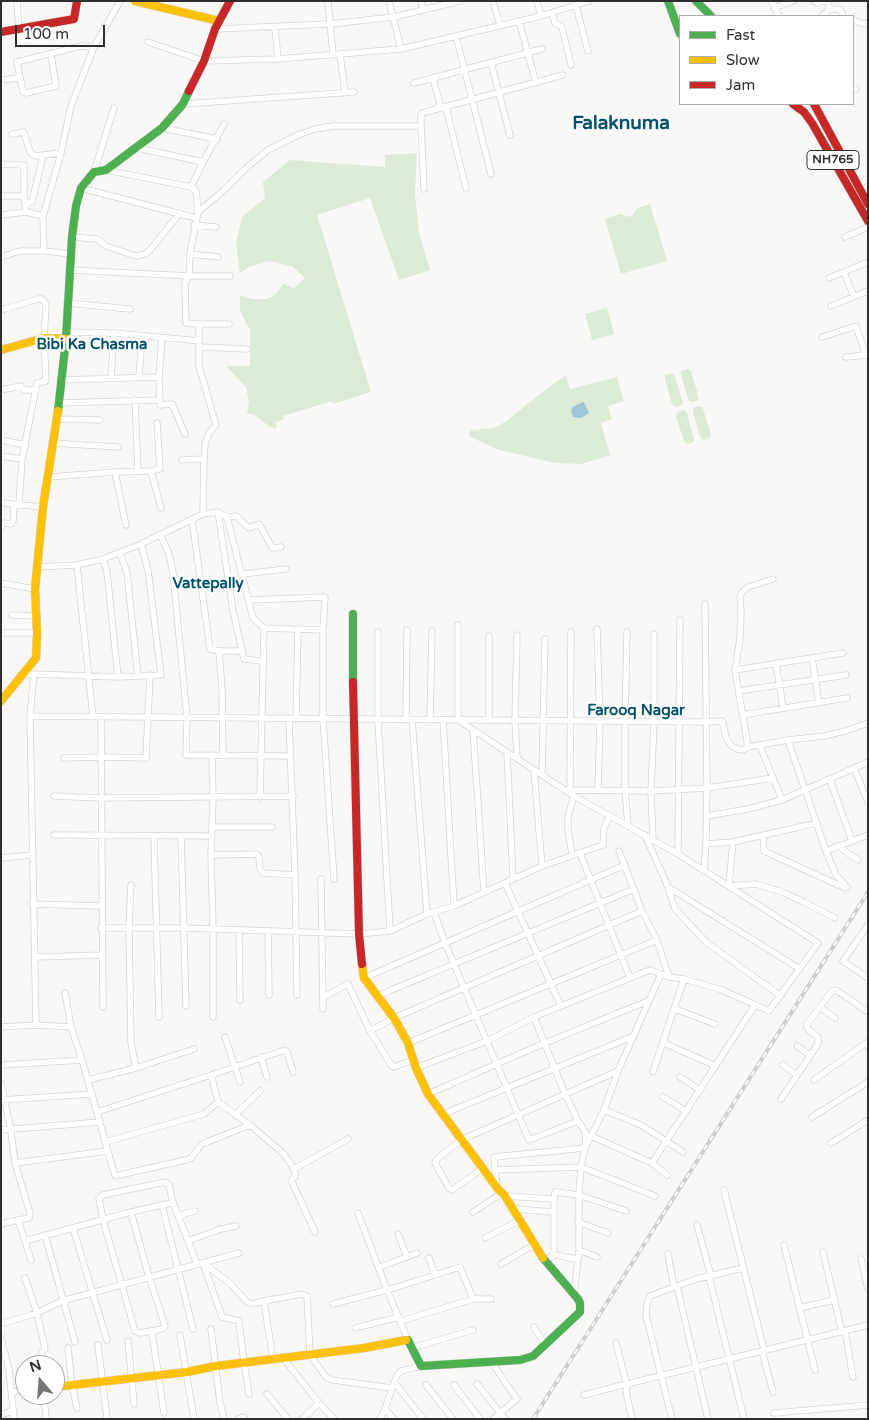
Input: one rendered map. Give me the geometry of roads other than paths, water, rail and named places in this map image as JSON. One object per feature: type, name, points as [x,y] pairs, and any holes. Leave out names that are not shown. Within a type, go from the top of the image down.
[{"type":"main road","points":[[1,32],[74,19],[77,1]]},
{"type":"main road","points":[[1,701],[36,658],[38,633],[35,589],[43,507],[62,380],[72,237],[76,206],[82,188],[94,172],[106,170],[138,148],[162,128],[183,104],[204,61],[217,25],[230,1]]},
{"type":"main road","points":[[696,1],[710,15]]},
{"type":"main road","points":[[139,2],[217,25]]},
{"type":"main road","points":[[671,2],[679,30]]},
{"type":"main road","name":"NH765","points":[[794,105],[804,112],[853,187],[868,204]]},
{"type":"main road","name":"NH765","points":[[815,105],[833,138],[868,221]]},
{"type":"main road","points":[[1,350],[44,338],[66,335]]},
{"type":"main road","points":[[65,1386],[187,1372],[216,1366],[284,1359],[408,1340],[421,1366],[527,1359],[533,1356],[580,1312],[580,1303],[574,1294],[545,1260],[514,1209],[428,1094],[414,1064],[408,1043],[394,1018],[364,978],[359,934],[353,720],[353,614]]},
{"type":"street","points":[[17,1],[19,29]]},
{"type":"street","points":[[44,251],[43,216],[62,153],[71,106],[94,47],[120,1]]},
{"type":"street","points":[[328,1],[333,55]]},
{"type":"street","points":[[389,1],[401,49]]},
{"type":"street","points":[[421,1],[423,10]]},
{"type":"street","points":[[217,25],[275,27],[330,24],[394,17],[460,1]]},
{"type":"street","points":[[493,1],[500,26]]},
{"type":"street","points":[[537,1],[541,16]]},
{"type":"street","points":[[148,42],[204,61],[278,59],[401,49],[541,16],[589,1]]},
{"type":"street","points":[[773,4],[793,1]]},
{"type":"street","points":[[814,1],[817,4],[826,1],[830,9]]},
{"type":"street","points":[[576,6],[588,51]]},
{"type":"street","points":[[823,15],[830,9],[840,9],[843,15]]},
{"type":"street","points":[[552,13],[555,23],[562,27],[571,65]]},
{"type":"street","points":[[854,20],[864,24],[868,23]]},
{"type":"street","points":[[519,21],[536,83]]},
{"type":"street","points":[[275,27],[278,59]]},
{"type":"street","points":[[456,36],[490,174]]},
{"type":"street","points":[[51,55],[56,82],[55,86],[26,93],[22,90],[17,62],[81,46],[94,47]]},
{"type":"street","points":[[414,83],[542,50]]},
{"type":"street","points":[[340,54],[345,93]]},
{"type":"street","points":[[491,63],[510,135]]},
{"type":"street","points":[[424,189],[421,113],[563,75]]},
{"type":"street","points":[[1,80],[19,78]]},
{"type":"street","points":[[433,78],[466,188]]},
{"type":"street","points":[[183,104],[354,92]]},
{"type":"street","points":[[94,172],[114,108]]},
{"type":"street","points":[[191,187],[224,124]]},
{"type":"street","points":[[82,188],[180,213],[197,215],[244,169],[268,150],[298,135],[332,126],[422,126]]},
{"type":"street","points":[[162,128],[217,139]]},
{"type":"street","points":[[12,134],[24,132],[30,152],[36,156],[62,153]]},
{"type":"street","points":[[138,148],[203,162]]},
{"type":"street","points":[[25,204],[32,202],[43,156]]},
{"type":"street","points":[[1,164],[24,164],[26,212]]},
{"type":"street","points":[[106,170],[191,187],[196,191],[197,215],[190,254],[190,276],[185,283],[186,323],[229,324]]},
{"type":"street","points":[[853,187],[868,179]]},
{"type":"street","points":[[1,196],[24,196]]},
{"type":"street","points":[[1,214],[26,212],[43,216]]},
{"type":"street","points":[[72,237],[97,239],[106,246],[136,256],[145,254],[180,213]]},
{"type":"street","points":[[194,225],[216,227]]},
{"type":"street","points":[[845,237],[868,227]]},
{"type":"street","points":[[1,257],[20,251],[71,254]]},
{"type":"street","points":[[190,254],[218,257]]},
{"type":"street","points":[[829,278],[868,262]]},
{"type":"street","points":[[70,270],[230,276]]},
{"type":"street","points":[[844,272],[854,297]]},
{"type":"street","points":[[831,306],[868,291]]},
{"type":"street","points":[[1,310],[31,300],[42,299],[46,304],[44,338],[46,381],[38,382],[36,390],[22,460],[13,521],[10,524],[4,523],[1,526]]},
{"type":"street","points":[[67,303],[130,309]]},
{"type":"street","points":[[200,324],[199,366],[216,426],[209,433],[205,444],[203,514]]},
{"type":"street","points":[[822,337],[856,326],[867,355],[846,356]]},
{"type":"street","points":[[66,335],[114,333],[247,349]]},
{"type":"street","points":[[111,378],[114,333]]},
{"type":"street","points":[[139,377],[142,336]]},
{"type":"street","points":[[162,338],[159,377],[160,405],[172,404],[185,434]]},
{"type":"street","points":[[62,380],[159,377]]},
{"type":"street","points":[[1,390],[21,386],[24,390],[36,390]]},
{"type":"street","points":[[135,400],[138,471]]},
{"type":"street","points":[[58,403],[160,400]]},
{"type":"street","points":[[57,419],[100,420]]},
{"type":"street","points":[[48,477],[115,472],[151,472],[160,469],[157,423]]},
{"type":"street","points":[[1,440],[26,445]]},
{"type":"street","points":[[53,443],[118,447]]},
{"type":"street","points":[[1,456],[22,460]]},
{"type":"street","points":[[182,460],[204,459]]},
{"type":"street","points":[[115,472],[126,525]]},
{"type":"street","points":[[151,472],[161,508]]},
{"type":"street","points":[[1,503],[43,507]]},
{"type":"street","points":[[218,512],[233,611],[244,660],[262,661]]},
{"type":"street","points":[[37,567],[77,565],[103,559],[141,544],[203,514],[218,512],[227,517],[236,516],[249,528],[259,524],[272,547],[282,547]]},
{"type":"street","points":[[227,517],[253,618],[264,628],[323,630]]},
{"type":"street","points":[[192,519],[210,649],[242,650]]},
{"type":"street","points":[[160,534],[169,554],[173,573],[187,718],[186,755],[291,756]]},
{"type":"street","points":[[24,675],[161,675],[148,570],[141,544]]},
{"type":"street","points":[[120,553],[128,573],[138,676]]},
{"type":"street","points":[[103,559],[107,572],[118,676]]},
{"type":"street","points":[[77,565],[93,717]]},
{"type":"street","points":[[242,574],[286,569]]},
{"type":"street","points":[[748,747],[736,670],[741,614],[740,597],[742,592],[748,587],[773,579]]},
{"type":"street","points":[[1,583],[35,589]]},
{"type":"street","points":[[249,600],[325,597],[323,719],[334,879]]},
{"type":"street","points":[[704,871],[707,788],[705,604]]},
{"type":"street","points":[[12,614],[37,616]]},
{"type":"street","points":[[678,854],[680,619]]},
{"type":"street","points":[[458,626],[458,720]]},
{"type":"street","points":[[260,798],[264,628]]},
{"type":"street","points":[[597,629],[600,722],[598,790]]},
{"type":"street","points":[[296,719],[298,630]]},
{"type":"street","points":[[407,630],[409,720],[427,914]]},
{"type":"street","points":[[430,720],[432,631]]},
{"type":"street","points":[[378,632],[378,720],[390,931]]},
{"type":"street","points":[[571,632],[568,829],[572,855]]},
{"type":"street","points":[[627,632],[625,790],[628,825]]},
{"type":"street","points":[[1,633],[38,633]]},
{"type":"street","points":[[653,840],[651,791],[654,722],[654,634]]},
{"type":"street","points":[[489,636],[489,721]]},
{"type":"street","points":[[516,758],[517,636]]},
{"type":"street","points":[[542,775],[544,639]]},
{"type":"street","points":[[219,650],[222,674],[223,755]]},
{"type":"street","points":[[736,670],[843,653]]},
{"type":"street","points":[[812,658],[819,703]]},
{"type":"street","points":[[776,663],[783,708]]},
{"type":"street","points":[[34,674],[30,716],[32,904],[36,1024]]},
{"type":"street","points":[[64,758],[146,758],[150,675]]},
{"type":"street","points":[[739,691],[846,675]]},
{"type":"street","points":[[742,715],[847,698]]},
{"type":"street","points":[[30,716],[600,722],[722,721],[727,740],[732,746],[743,750],[748,747],[788,740],[824,736],[868,723]]},
{"type":"street","points":[[101,717],[103,1007]]},
{"type":"street","points":[[289,719],[296,875],[297,995]]},
{"type":"street","points":[[443,720],[454,906]]},
{"type":"street","points":[[324,997],[348,984],[370,1031],[394,1067],[414,1064],[487,1041],[534,1017],[650,970],[669,977],[722,990],[769,1011],[818,943],[678,854],[628,825],[609,817],[570,793],[458,720]]},
{"type":"street","points":[[473,730],[484,892]]},
{"type":"street","points":[[763,836],[764,851],[847,888],[847,885],[836,874],[826,851],[788,740]]},
{"type":"street","points":[[760,746],[782,800]]},
{"type":"street","points":[[507,752],[513,878]]},
{"type":"street","points":[[212,756],[213,797],[210,855],[213,929],[213,1017]]},
{"type":"street","points":[[706,816],[748,809],[782,800],[868,762]]},
{"type":"street","points":[[854,768],[868,802]]},
{"type":"street","points":[[534,770],[542,866]]},
{"type":"street","points":[[570,793],[598,790],[651,791],[707,788],[773,778]]},
{"type":"street","points":[[830,780],[852,841]]},
{"type":"street","points":[[54,796],[101,798],[260,798],[293,796]]},
{"type":"street","points":[[102,928],[185,928],[359,934],[390,931],[427,914],[454,906],[542,866],[603,845],[604,828],[609,817]]},
{"type":"street","points":[[706,844],[733,842],[817,823]]},
{"type":"street","points":[[212,827],[272,827]]},
{"type":"street","points":[[54,835],[212,836]]},
{"type":"street","points":[[645,835],[668,887],[675,909],[707,943],[781,996]]},
{"type":"street","points":[[826,851],[868,835]]},
{"type":"street","points":[[154,836],[159,1016]]},
{"type":"street","points":[[181,836],[186,1006]]},
{"type":"street","points":[[729,886],[733,842]]},
{"type":"street","points":[[838,846],[858,860]]},
{"type":"street","points":[[619,851],[642,912],[657,940],[669,977]]},
{"type":"street","points":[[580,853],[630,978]]},
{"type":"street","points":[[210,855],[257,854],[260,857],[260,870],[263,873],[296,875]]},
{"type":"street","points":[[1,858],[32,855]]},
{"type":"street","points":[[364,978],[625,865]]},
{"type":"street","points":[[321,879],[324,997],[322,1009]]},
{"type":"street","points":[[505,883],[561,1006]]},
{"type":"street","points":[[729,886],[756,884],[782,892],[835,918]]},
{"type":"street","points":[[130,885],[131,1042],[136,1068]]},
{"type":"street","points":[[668,887],[800,969]]},
{"type":"street","points":[[377,996],[634,889]]},
{"type":"street","points":[[32,904],[101,906]]},
{"type":"street","points":[[434,912],[445,943],[529,1140],[578,1121]]},
{"type":"street","points":[[370,1031],[394,1018],[642,912]]},
{"type":"street","points":[[868,925],[865,936],[843,961],[868,978]]},
{"type":"street","points":[[239,930],[240,1000]]},
{"type":"street","points":[[268,931],[268,995]]},
{"type":"street","points":[[408,1043],[657,940]]},
{"type":"street","points":[[35,957],[103,955]]},
{"type":"street","points":[[585,1148],[604,1110],[648,1000],[661,974]]},
{"type":"street","points":[[653,1072],[684,980]]},
{"type":"street","points":[[781,1099],[819,1040],[807,1027],[833,990],[865,1010]]},
{"type":"street","points":[[65,992],[70,1027],[82,1060],[115,1176],[190,1159],[202,1144],[250,1125]]},
{"type":"street","points":[[428,1094],[545,1042],[648,1000]]},
{"type":"street","points":[[652,1163],[755,1005]]},
{"type":"street","points":[[820,1007],[834,1018]]},
{"type":"street","points":[[675,1009],[715,1024]]},
{"type":"street","points":[[534,1017],[565,1094],[586,1133],[581,1167],[578,1222],[579,1250],[574,1294]]},
{"type":"street","points":[[1,1027],[36,1024],[70,1027]]},
{"type":"street","points":[[443,1114],[554,1067],[634,1036]]},
{"type":"street","points":[[225,1037],[240,1082]]},
{"type":"street","points":[[814,1080],[866,1043],[868,1046]]},
{"type":"street","points":[[664,1044],[716,1066]]},
{"type":"street","points":[[797,1046],[810,1055]]},
{"type":"street","points":[[88,1080],[136,1068],[194,1049]]},
{"type":"street","points":[[96,1112],[284,1050],[287,1052],[293,1072]]},
{"type":"street","points":[[261,1057],[267,1077]]},
{"type":"street","points":[[1,1065],[82,1060]]},
{"type":"street","points":[[783,1065],[797,1075]]},
{"type":"street","points":[[483,1168],[454,1189],[450,1188],[435,1162],[436,1159],[461,1140],[618,1072]]},
{"type":"street","points":[[211,1075],[218,1102],[250,1125],[284,1154],[294,1169],[295,1177],[292,1179],[292,1182],[315,1232]]},
{"type":"street","points":[[680,1078],[700,1090]]},
{"type":"street","points":[[812,1117],[868,1082]]},
{"type":"street","points":[[1,1083],[3,1100],[11,1131],[15,1164],[30,1213],[29,1218],[1,1224]]},
{"type":"street","points":[[235,1115],[260,1091]]},
{"type":"street","points":[[3,1100],[92,1094]]},
{"type":"street","points":[[663,1097],[686,1111]]},
{"type":"street","points":[[105,1142],[204,1114],[218,1102]]},
{"type":"street","points":[[604,1110],[641,1126],[683,1152]]},
{"type":"street","points":[[830,1143],[868,1120]]},
{"type":"street","points":[[1,1130],[11,1131],[100,1122]]},
{"type":"street","points":[[591,1136],[652,1163],[668,1174]]},
{"type":"street","points":[[294,1169],[348,1139]]},
{"type":"street","points":[[502,1193],[495,1170],[494,1157],[585,1148]]},
{"type":"street","points":[[15,1164],[108,1151]]},
{"type":"street","points":[[495,1170],[581,1167],[655,1196]]},
{"type":"street","points":[[131,1212],[149,1278],[165,1326],[152,1332],[136,1332],[99,1202],[103,1195],[165,1182],[169,1185],[172,1203],[222,1317],[239,1320],[249,1394]]},
{"type":"street","points":[[724,1190],[773,1392]]},
{"type":"street","points":[[554,1256],[555,1192],[579,1195],[626,1211]]},
{"type":"street","points":[[473,1212],[502,1193],[554,1199]]},
{"type":"street","points":[[25,1241],[131,1212],[172,1203]]},
{"type":"street","points":[[162,1205],[194,1329]]},
{"type":"street","points":[[514,1209],[554,1212]]},
{"type":"street","points":[[178,1216],[195,1211]]},
{"type":"street","points":[[358,1213],[408,1340]]},
{"type":"street","points":[[18,1220],[31,1260]]},
{"type":"street","points":[[485,1238],[520,1220]]},
{"type":"street","points":[[578,1222],[608,1233]]},
{"type":"street","points":[[697,1225],[744,1419]]},
{"type":"street","points":[[188,1241],[220,1229],[236,1226]]},
{"type":"street","points":[[73,1228],[107,1340]]},
{"type":"street","points":[[398,1234],[407,1257]]},
{"type":"street","points":[[45,1235],[75,1342]]},
{"type":"street","points":[[501,1264],[535,1244]]},
{"type":"street","points":[[784,1245],[815,1370]]},
{"type":"street","points":[[579,1250],[597,1256]]},
{"type":"street","points":[[823,1252],[843,1331],[852,1377]]},
{"type":"street","points":[[1,1324],[37,1314],[62,1301],[239,1253]]},
{"type":"street","points":[[380,1267],[417,1253]]},
{"type":"street","points":[[668,1254],[708,1419]]},
{"type":"street","points":[[545,1260],[554,1256],[577,1259]]},
{"type":"street","points":[[429,1258],[435,1275]]},
{"type":"street","points":[[861,1259],[868,1289]]},
{"type":"street","points":[[200,1264],[231,1284],[247,1302],[252,1304],[302,1294],[307,1296],[310,1355],[326,1377],[333,1380],[393,1386],[423,1419]]},
{"type":"street","points":[[333,1304],[387,1290],[460,1267],[473,1300]]},
{"type":"street","points":[[672,1419],[646,1315],[650,1296],[710,1276],[743,1268]]},
{"type":"street","points":[[26,1278],[37,1314],[43,1355]]},
{"type":"street","points":[[355,1328],[400,1319],[473,1300],[491,1298]]},
{"type":"street","points":[[799,1308],[834,1300]]},
{"type":"street","points":[[264,1301],[273,1359]]},
{"type":"street","points":[[584,1395],[790,1343],[868,1326]]},
{"type":"street","points":[[534,1327],[545,1345]]},
{"type":"street","points":[[211,1328],[220,1403],[224,1419]]},
{"type":"street","points":[[412,1348],[474,1330]]},
{"type":"street","points":[[152,1332],[164,1413]]},
{"type":"street","points":[[180,1335],[194,1419]]},
{"type":"street","points":[[1,1338],[9,1370],[14,1419]]},
{"type":"street","points":[[128,1341],[134,1404]]},
{"type":"street","points":[[616,1342],[632,1419]]},
{"type":"street","points":[[98,1345],[107,1418]]},
{"type":"street","points":[[68,1348],[72,1385],[77,1408]]},
{"type":"street","points":[[284,1359],[334,1419]]},
{"type":"street","points":[[491,1362],[517,1399],[493,1419]]},
{"type":"street","points":[[380,1419],[397,1375],[401,1371],[421,1366]]},
{"type":"street","points":[[1,1373],[9,1370]]},
{"type":"street","points":[[476,1384],[505,1419]]},
{"type":"street","points":[[426,1385],[453,1419]]},
{"type":"street","points":[[454,1385],[480,1419]]},
{"type":"street","points":[[267,1394],[288,1419]]},
{"type":"street","points":[[302,1419],[319,1403]]},
{"type":"street","points":[[45,1405],[46,1419]]},
{"type":"street","points":[[774,1414],[868,1405]]},
{"type":"street","points":[[385,1409],[394,1419]]},
{"type":"street","points":[[1,1415],[14,1410]]},
{"type":"street","points":[[238,1419],[243,1417],[245,1419]]},
{"type":"water","points":[[584,402],[589,413],[581,418],[573,417],[571,411],[573,407]]},
{"type":"railway","points":[[533,1419],[868,892]]},
{"type":"district","name":"Falaknuma","points":[[621,124]]},
{"type":"district","name":"Bibi Ka Chasma","points":[[92,345]]},
{"type":"district","name":"Vattepally","points":[[208,584]]},
{"type":"district","name":"Farooq Nagar","points":[[636,711]]}]
